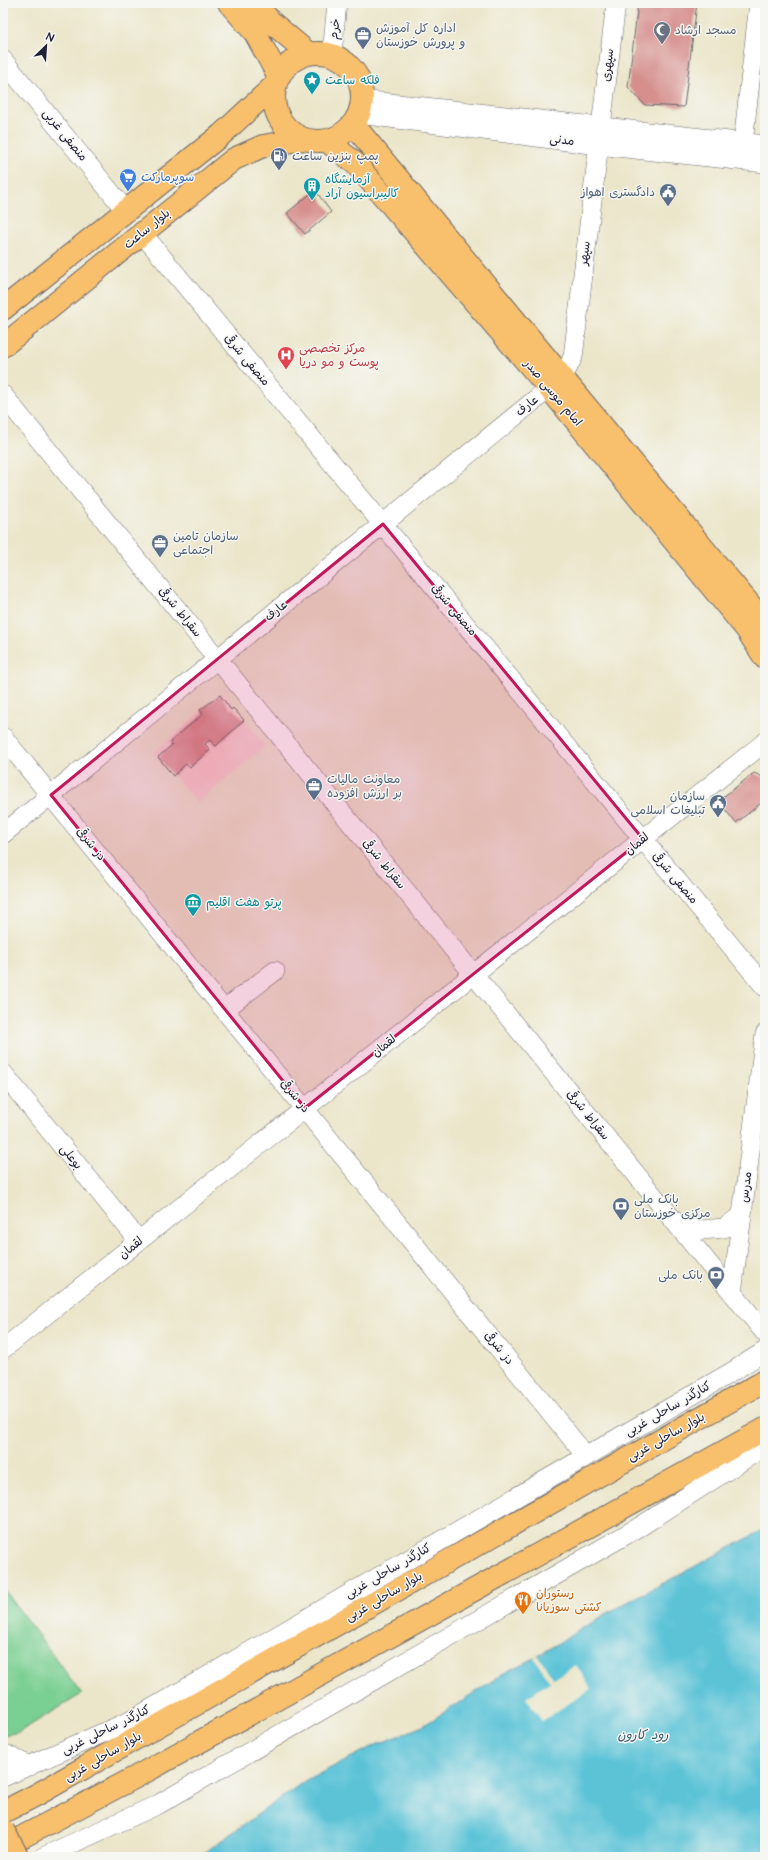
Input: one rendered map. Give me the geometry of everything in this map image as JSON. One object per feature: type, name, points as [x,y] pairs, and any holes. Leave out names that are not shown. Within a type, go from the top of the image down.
[{"type":"main road","points":[[3,309],[221,135],[277,80],[288,64],[298,58],[309,54],[320,53],[332,55],[344,62],[354,72],[361,85],[358,113],[342,135],[327,141],[304,139],[292,133],[282,123],[276,111],[274,97],[277,80],[254,33],[229,3]]},
{"type":"main road","points":[[255,3],[271,22],[309,54]]},
{"type":"main road","name":"امام موسی صدر","points":[[358,113],[556,382],[747,630],[765,658]]},
{"type":"main road","name":"بلوار ساعت","points":[[3,346],[234,159],[264,146],[304,139]]},
{"type":"main road","name":"امام موسی صدر","points":[[327,141],[355,163],[556,382],[765,623]]},
{"type":"main road","name":"بلوار ساحلی غربی","points":[[3,1812],[765,1381]]},
{"type":"main road","points":[[3,1847],[134,1778],[765,1429]]},
{"type":"main road","points":[[3,1830],[18,1857]]},
{"type":"street","name":"خرم","points":[[332,55],[338,3]]},
{"type":"street","name":"سپهری","points":[[600,136],[616,3]]},
{"type":"street","points":[[743,142],[759,3]]},
{"type":"street","name":"منصفی غربی","points":[[3,60],[126,211]]},
{"type":"street","name":"مدنی","points":[[358,113],[600,136],[743,142],[765,145]]},
{"type":"street","name":"مدنی","points":[[600,136],[765,163]]},
{"type":"street","name":"سپهر","points":[[556,382],[573,357],[600,136]]},
{"type":"street","name":"منصفی شرقی","points":[[142,233],[765,986]]},
{"type":"street","name":"عارف","points":[[3,834],[556,382]]},
{"type":"street","name":"سقراط شرقی","points":[[3,395],[765,1333]]},
{"type":"street","name":"دز شرقی","points":[[3,737],[306,1108],[586,1456]]},
{"type":"street","name":"لقمان","points":[[3,1350],[765,742]]},
{"type":"street","points":[[744,759],[760,760],[765,762]]},
{"type":"street","points":[[225,1009],[275,971]]},
{"type":"street","name":"مدرس","points":[[732,1293],[765,1034]]},
{"type":"street","name":"بوعلی","points":[[3,1073],[139,1241]]},
{"type":"street","points":[[676,1224],[702,1230],[724,1228],[742,1215]]},
{"type":"street","name":"کنارگذر ساحلی غربی","points":[[3,1777],[130,1721],[730,1373],[765,1350]]},
{"type":"street","points":[[43,1857],[159,1804],[640,1526],[765,1446]]},
{"type":"street","points":[[160,1703],[204,1699]]},
{"type":"street","points":[[3,1753],[30,1766]]},
{"type":"highlighted area","points":[[383,524],[643,839],[305,1108],[51,795]]},
{"type":"shaded area","points":[[223,692],[265,746],[198,803],[153,753]]},
{"type":"green space","points":[[3,1588],[82,1694],[19,1732],[3,1735]]},
{"type":"water","name":"رود کارون","points":[[765,1529],[765,1857],[198,1857],[302,1783],[371,1747],[423,1726],[509,1670],[534,1658],[609,1612]]},
{"type":"pier","points":[[538,1655],[554,1679],[576,1665],[591,1689],[542,1721],[526,1698],[550,1682],[534,1658]]},
{"type":"building","name":"مسجد ارشاد","points":[[638,3],[697,3],[684,107],[645,105],[628,87]]},
{"type":"building","name":"آزمایشگاه کالیبراسیون آراد","points":[[315,190],[331,212],[305,234],[287,213]]},
{"type":"building","points":[[220,695],[231,710],[233,708],[244,720],[216,746],[210,740],[205,744],[210,750],[190,767],[186,764],[173,776],[158,757],[172,745],[170,742],[203,714],[200,710]]},
{"type":"building","points":[[754,773],[765,778],[765,800],[736,823],[718,801]]},
{"type":"place","name":"مسجد ارشاد","points":[[662,45]]},
{"type":"place","name":"اداره کل آموزش و پرورش خوزستان","points":[[363,50]]},
{"type":"place","name":"فلکه ساعت","points":[[312,95]]},
{"type":"place","name":"پمپ بنزین ساعت","points":[[279,171]]},
{"type":"place","name":"سوپرمارکت","points":[[128,192]]},
{"type":"place","name":"آزمایشگاه کالیبراسیون آراد","points":[[312,201]]},
{"type":"place","name":"دادگستری اهواز","points":[[668,207]]},
{"type":"place","name":"مرکز تخصصی پوست و مو دریا","points":[[286,370]]},
{"type":"place","name":"سازمان تامین اجتماعی","points":[[160,558]]},
{"type":"place","name":"معاونت مالیات بر ارزش افزوده","points":[[314,801]]},
{"type":"place","name":"سازمان تبلیغات اسلامی","points":[[718,818]]},
{"type":"place","name":"پرتو هفت اقلیم","points":[[193,917]]},
{"type":"place","name":"بانک ملی مرکزی خوزستان","points":[[621,1221]]},
{"type":"place","name":"بانک ملی","points":[[716,1290]]},
{"type":"place","name":"رستوران کشتی سوزیانا","points":[[523,1615]]}]
